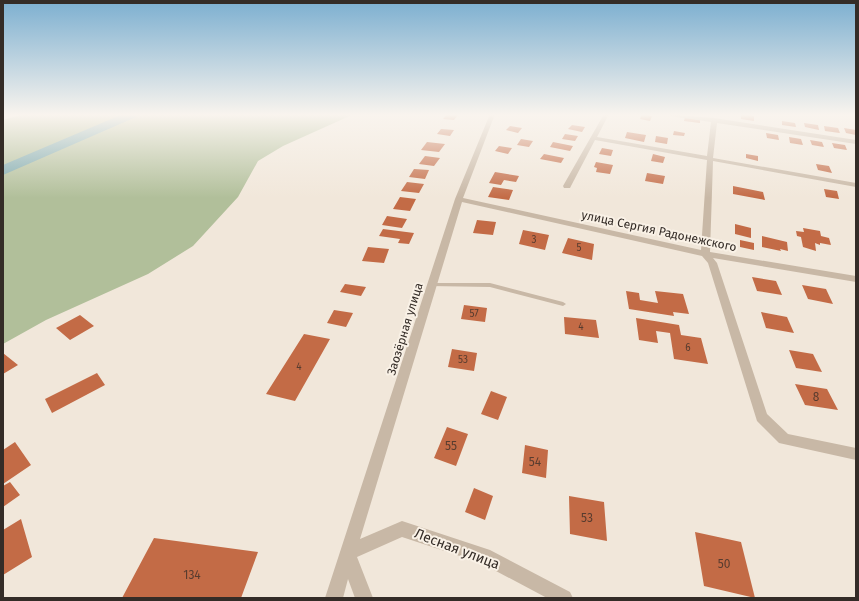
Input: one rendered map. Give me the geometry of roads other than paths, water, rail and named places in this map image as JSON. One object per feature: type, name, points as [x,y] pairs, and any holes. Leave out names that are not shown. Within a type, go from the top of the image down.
[{"type":"street","name":"Заозёрная улица","points":[[334,598],[459,199],[481,142]]},
{"type":"street","points":[[567,186],[591,142]]},
{"type":"street","points":[[616,142],[856,185]]},
{"type":"street","points":[[712,142],[705,254],[712,263],[762,417],[784,440],[856,454]]},
{"type":"street","name":"улица Сергия Радонежского","points":[[459,199],[705,254],[856,279]]},
{"type":"street","name":"Лесная улица","points":[[348,554],[402,528],[484,556],[564,598]]},
{"type":"street","points":[[348,554],[364,598]]},
{"type":"lane","points":[[432,285],[490,285],[563,304]]},
{"type":"waterway","points":[[3,170],[67,142]]}]
